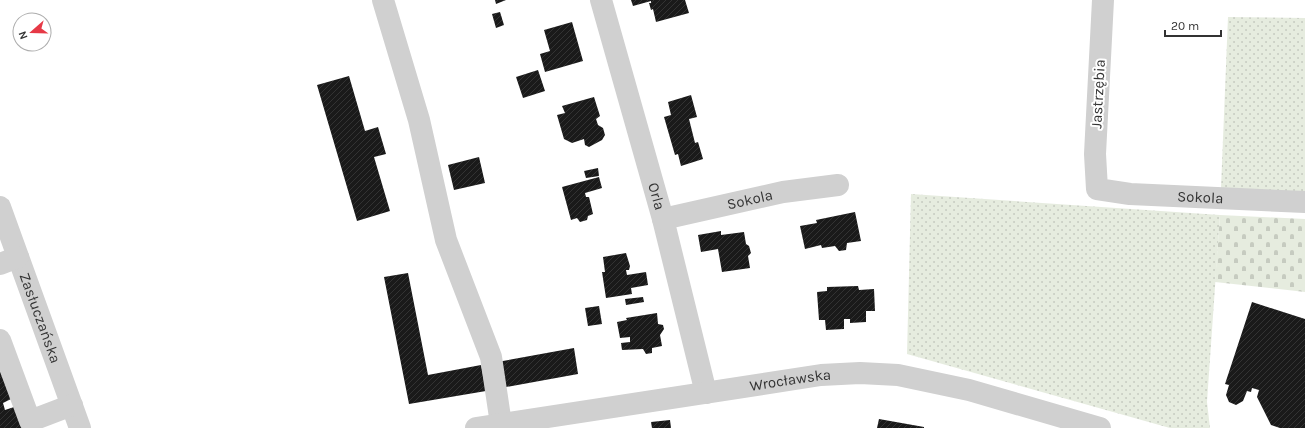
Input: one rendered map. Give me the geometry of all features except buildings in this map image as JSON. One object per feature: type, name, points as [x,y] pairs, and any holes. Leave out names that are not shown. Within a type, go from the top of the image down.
[{"type":"street","points":[[383,0],[419,120],[446,240],[491,357],[500,424]]},
{"type":"street","name":"Orla","points":[[601,0],[663,220],[706,393]]},
{"type":"street","name":"Jastrzębia","points":[[1097,188],[1095,154],[1103,0]]},
{"type":"street","name":"Sokola","points":[[663,220],[783,192],[838,185]]},
{"type":"street","name":"Sokola","points":[[1097,188],[1130,194],[1305,202]]},
{"type":"street","name":"Zasłuczańska","points":[[0,207],[9,261],[72,405],[80,428]]},
{"type":"street","points":[[0,340],[30,421],[72,405]]},
{"type":"street","name":"Wrocławska","points":[[476,428],[500,424],[547,422],[706,393],[821,376],[860,373],[898,375],[969,390],[1067,423],[1100,428]]},
{"type":"green space","points":[[1228,17],[1305,18],[1305,192],[1221,188]]},
{"type":"green space","points":[[911,194],[1220,215],[1207,402],[1210,428],[1170,428],[907,354]]},
{"type":"green space","points":[[1220,215],[1305,219],[1305,292],[1215,282]]}]
